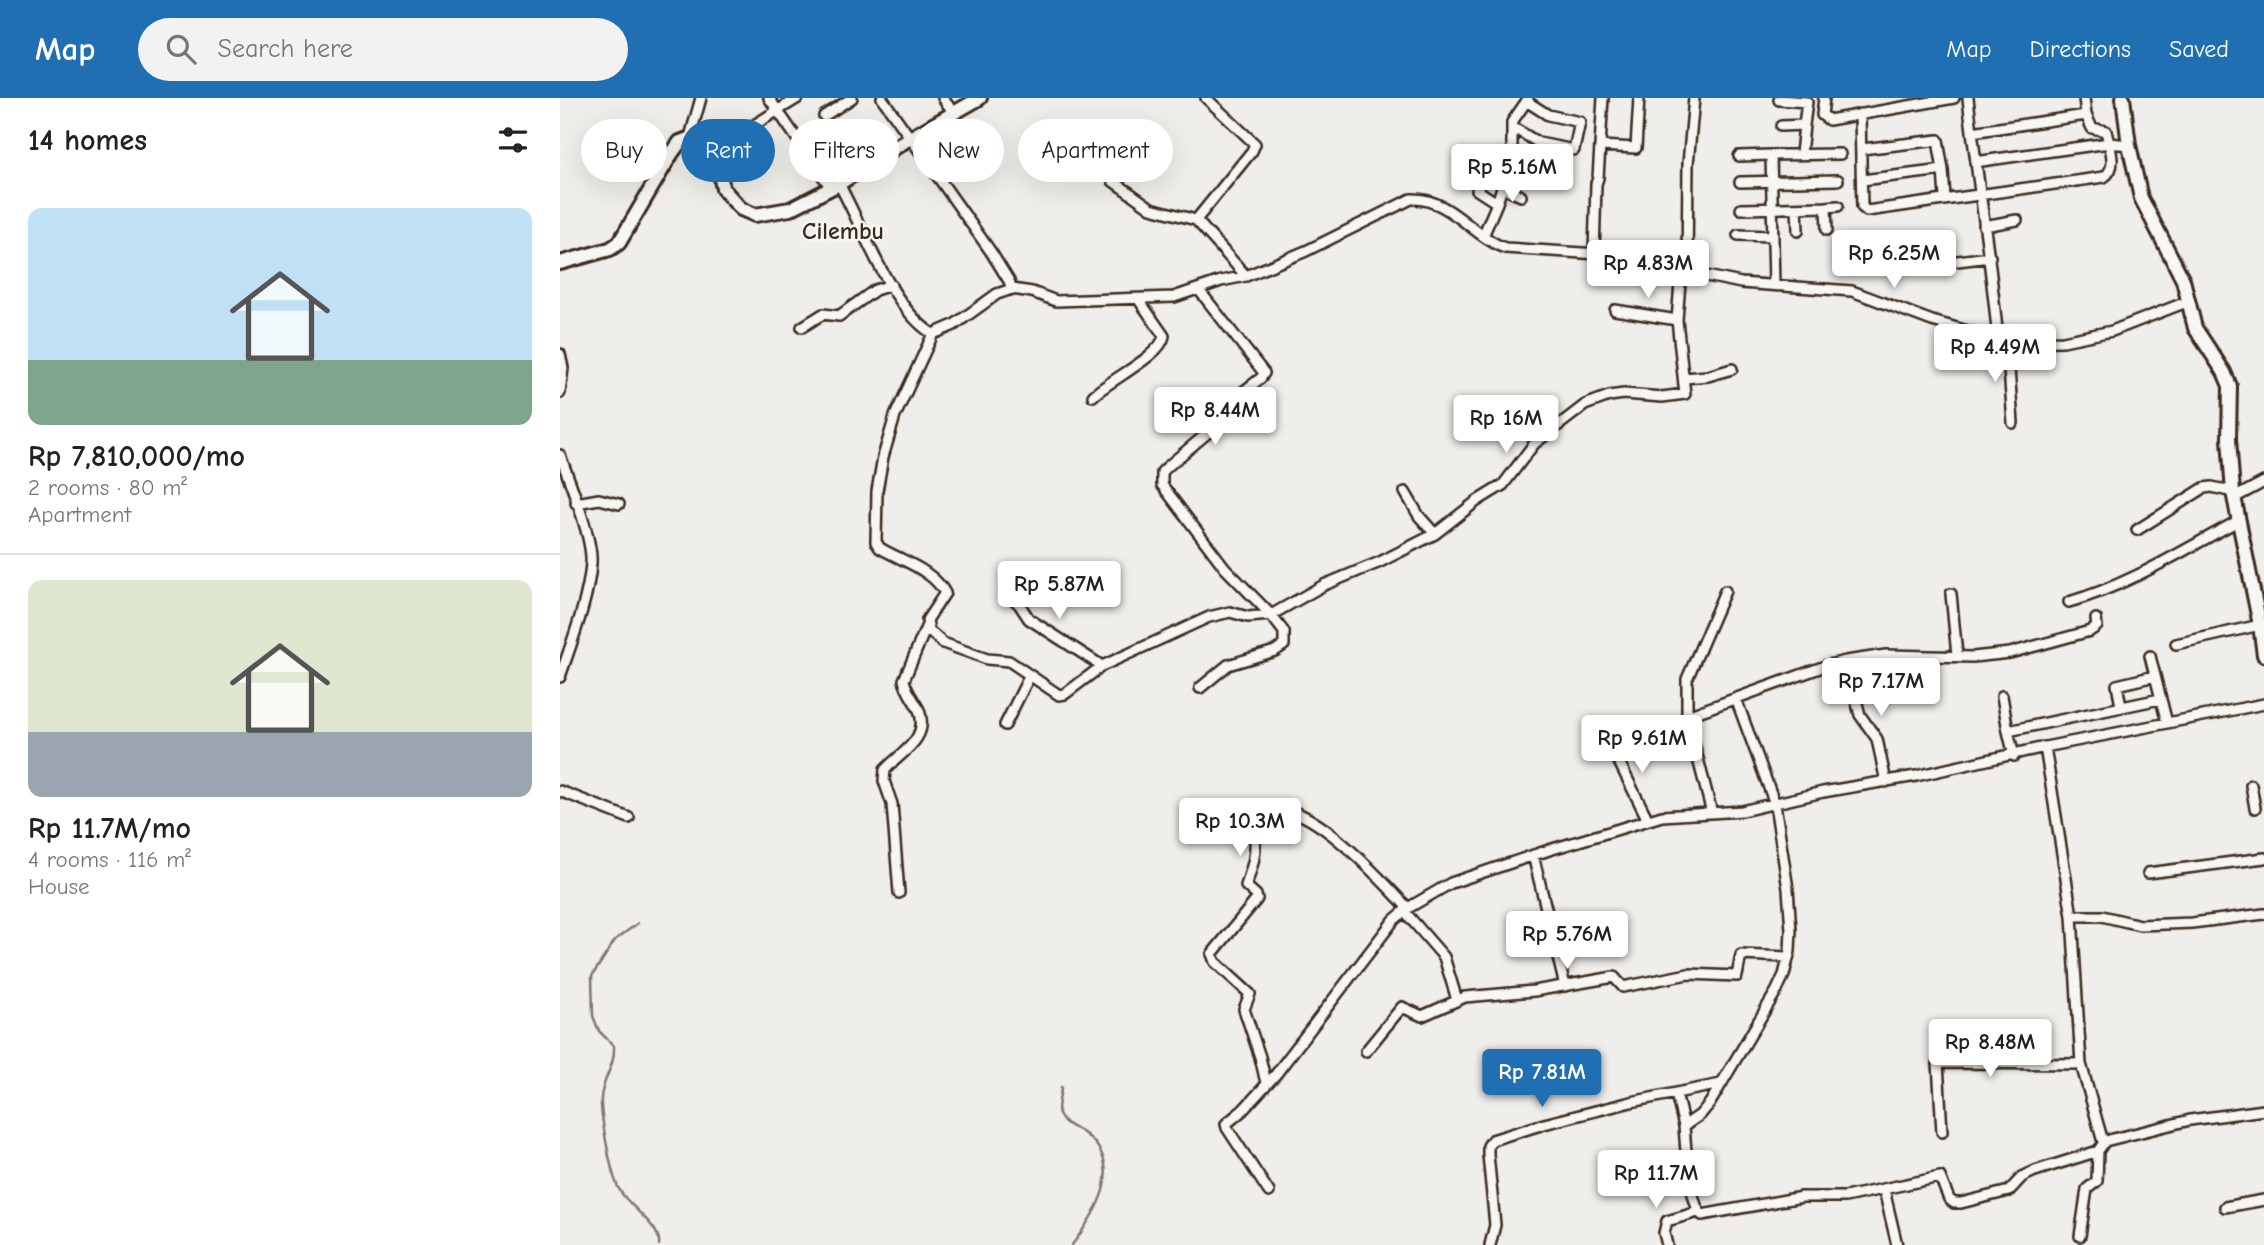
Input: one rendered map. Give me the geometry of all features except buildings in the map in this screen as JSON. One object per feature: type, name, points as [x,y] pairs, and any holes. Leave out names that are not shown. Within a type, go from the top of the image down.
[{"type":"street","points":[[695,119],[701,98]]},
{"type":"street","points":[[769,98],[776,112],[852,208],[879,268],[919,325],[933,334]]},
{"type":"street","points":[[764,119],[798,98]]},
{"type":"street","points":[[824,116],[852,98]]},
{"type":"street","points":[[882,98],[998,263],[1012,289]]},
{"type":"street","points":[[943,98],[953,112]]},
{"type":"street","points":[[722,182],[723,189],[748,213],[755,215],[794,208],[980,98]]},
{"type":"street","points":[[1196,220],[1255,144],[1206,98]]},
{"type":"street","points":[[1596,254],[1603,98]]},
{"type":"street","points":[[1600,146],[1636,148],[1639,98]]},
{"type":"street","points":[[928,625],[933,636],[943,643],[987,659],[1009,661],[1059,695],[1065,694],[1102,666],[1217,614],[1230,612],[1248,617],[1271,615],[1325,585],[1380,562],[1435,534],[1477,501],[1503,485],[1534,444],[1577,410],[1609,396],[1682,396],[1686,390],[1676,320],[1684,272],[1688,164],[1694,98]]},
{"type":"street","points":[[1824,98],[1822,115],[1826,119],[1954,98]]},
{"type":"street","points":[[1968,98],[1979,194],[2014,423]]},
{"type":"street","points":[[1860,114],[1862,207],[1867,211],[2104,177],[2111,170],[2113,163],[2106,131],[2092,128],[2086,115],[2084,98]]},
{"type":"street","points":[[2123,98],[2129,145],[2141,198],[2181,276],[2195,328],[2224,372],[2230,387],[2229,439],[2233,495],[2264,655]]},
{"type":"street","points":[[1483,236],[1503,188],[1510,160],[1512,127],[1514,117],[1527,100],[1548,115],[1580,122],[1574,150],[1546,145],[1512,127]]},
{"type":"street","points":[[1779,100],[1807,102],[1801,154]]},
{"type":"street","points":[[1972,132],[2086,115]]},
{"type":"street","points":[[1781,126],[1804,125]]},
{"type":"street","points":[[1862,149],[1938,140],[1945,198]]},
{"type":"street","points":[[560,263],[610,249],[619,243],[681,142]]},
{"type":"street","points":[[1975,162],[2109,143],[2129,145]]},
{"type":"street","points":[[1739,156],[1840,154]]},
{"type":"street","points":[[1772,155],[1774,285]]},
{"type":"street","points":[[1510,160],[1528,169]]},
{"type":"street","points":[[1491,166],[1506,175]]},
{"type":"street","points":[[1862,180],[1943,170]]},
{"type":"street","points":[[1740,182],[1838,180]]},
{"type":"street","points":[[1114,182],[1151,208],[1196,220],[1246,276]]},
{"type":"street","points":[[1503,188],[1521,196]]},
{"type":"street","points":[[1477,190],[1497,203]]},
{"type":"street","points":[[899,893],[892,804],[883,775],[890,764],[914,744],[919,736],[920,714],[904,680],[928,625],[930,614],[945,593],[934,579],[880,548],[875,538],[877,491],[883,457],[895,416],[933,334],[954,325],[997,294],[1012,289],[1031,292],[1056,301],[1167,299],[1221,281],[1246,276],[1306,251],[1411,199],[1429,200],[1447,209],[1498,245],[1517,250],[1596,254],[1725,281],[1852,291],[1932,321],[2002,342],[2063,341],[2112,331],[2189,301]]},
{"type":"street","points":[[1741,209],[1838,206]]},
{"type":"street","points":[[1826,207],[1827,230]]},
{"type":"street","points":[[1797,208],[1798,230]]},
{"type":"street","points":[[1984,226],[2017,220]]},
{"type":"street","points":[[1738,235],[1773,236]]},
{"type":"street","points":[[1933,264],[1990,257]]},
{"type":"street","points":[[802,327],[824,314],[839,316],[875,290],[891,285]]},
{"type":"street","points":[[1199,290],[1264,373],[1231,401],[1210,432],[1162,472],[1162,485],[1231,574],[1271,615],[1283,632],[1284,645],[1275,651],[1228,665],[1200,688]]},
{"type":"street","points":[[1093,396],[1102,386],[1154,352],[1164,340],[1164,336],[1139,300]]},
{"type":"street","points":[[1615,310],[1676,320]]},
{"type":"street","points":[[560,354],[560,393]]},
{"type":"street","points":[[1684,378],[1708,376],[1731,369]]},
{"type":"street","points":[[560,455],[588,544],[591,565],[577,626],[560,677]]},
{"type":"street","points":[[2137,530],[2204,488],[2212,487],[2233,495],[2264,482]]},
{"type":"street","points":[[1405,492],[1419,516],[1435,534]]},
{"type":"street","points":[[576,503],[599,499],[619,504]]},
{"type":"street","points":[[2069,603],[2126,582],[2238,520]]},
{"type":"street","points":[[1712,813],[1687,716],[1687,679],[1725,591]]},
{"type":"street","points":[[1005,592],[1019,604],[1029,619],[1102,666]]},
{"type":"street","points":[[1951,594],[1957,655]]},
{"type":"street","points":[[1687,716],[1828,665],[1886,655],[1973,657],[2010,653],[2090,631],[2097,626],[2096,619]]},
{"type":"street","points":[[2176,644],[2260,625]]},
{"type":"street","points":[[2150,656],[2166,723]]},
{"type":"street","points":[[1846,661],[1860,715],[1877,739],[1886,782]]},
{"type":"street","points":[[1004,726],[1030,675]]},
{"type":"street","points":[[2121,706],[2117,685],[2155,676]]},
{"type":"street","points":[[2002,696],[2014,756]]},
{"type":"street","points":[[1684,1126],[1705,1109],[1721,1084],[1777,990],[1788,957],[1791,930],[1788,889],[1775,804],[1736,699]]},
{"type":"street","points":[[2008,731],[2160,699]]},
{"type":"street","points":[[1269,1192],[1226,1126],[1276,1074],[1374,945],[1406,909],[1451,883],[1668,814],[1742,811],[1824,792],[1886,782],[2014,756],[2045,747],[2264,704]]},
{"type":"street","points":[[1609,742],[1648,820]]},
{"type":"street","points":[[2045,747],[2072,916],[2081,1064],[2101,1147],[2097,1181],[2087,1189],[2080,1236]]},
{"type":"street","points":[[2251,785],[2258,802]]},
{"type":"street","points":[[560,791],[629,818]]},
{"type":"street","points":[[1266,1083],[1244,1009],[1250,994],[1215,962],[1212,954],[1257,899],[1246,886],[1256,857],[1254,828],[1268,811],[1277,809],[1296,813],[1315,821],[1360,859],[1406,909],[1444,957],[1457,1000]]},
{"type":"street","points":[[1533,855],[1565,986]]},
{"type":"street","points":[[2148,873],[2264,858]]},
{"type":"street","points":[[2072,916],[2102,916],[2140,925],[2192,923],[2264,914]]},
{"type":"street","points":[[1366,1051],[1402,1007],[1422,1016],[1465,997],[1534,992],[1614,977],[1623,987],[1688,974],[1737,976],[1741,955],[1788,957]]},
{"type":"street","points":[[1942,1132],[1938,1063],[2081,1064]]},
{"type":"street","points":[[1490,1245],[1495,1225],[1488,1155],[1488,1146],[1492,1140],[1544,1124],[1721,1084]]},
{"type":"street","points":[[1676,1094],[1698,1212]]},
{"type":"street","points":[[1667,1245],[1664,1233],[1667,1221],[1698,1212],[1702,1215],[1802,1197],[1845,1197],[1940,1177],[1949,1199],[1954,1203],[1961,1203],[2009,1191],[2022,1177],[2101,1147],[2190,1120],[2264,1111]]},
{"type":"street","points":[[1884,1190],[1897,1245]]},
{"type":"street","points":[[2225,1207],[2264,1200]]},
{"type":"waterway","points":[[638,923],[615,940],[592,976],[593,1016],[599,1031],[614,1046],[613,1060],[601,1098],[604,1130],[613,1171],[623,1196],[650,1224],[659,1238],[659,1245]]},
{"type":"waterway","points":[[1061,1087],[1059,1114],[1097,1147],[1104,1160],[1106,1175],[1098,1204],[1072,1245]]},
{"type":"district","name":"Cilembu","points":[[843,231]]}]
